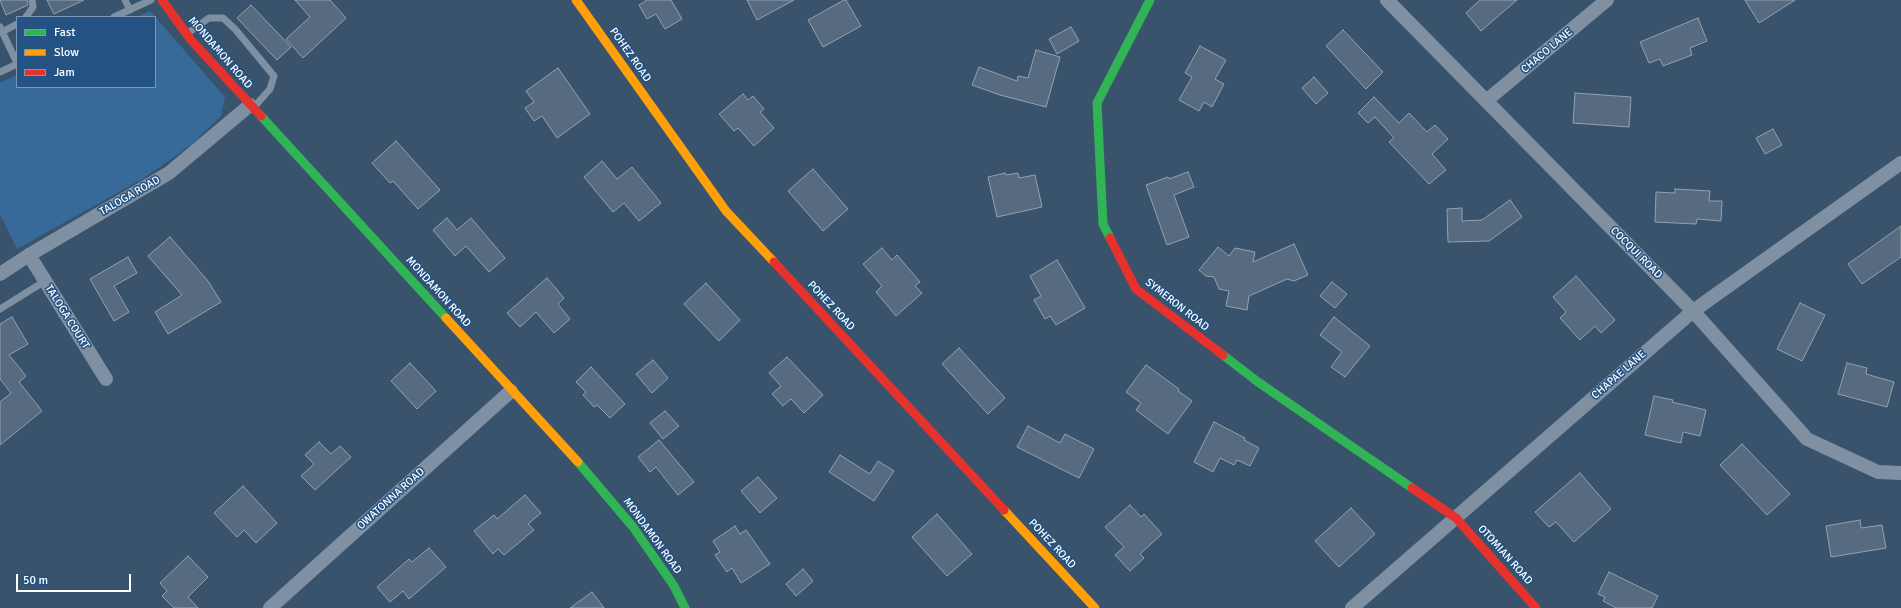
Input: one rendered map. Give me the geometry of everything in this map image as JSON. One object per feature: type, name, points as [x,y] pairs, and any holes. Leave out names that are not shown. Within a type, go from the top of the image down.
[{"type":"street","name":"MONDAMON ROAD","points":[[162,0],[187,34],[582,467],[633,527],[674,586],[685,608]]},
{"type":"street","name":"POHEZ ROAD","points":[[576,0],[726,211],[1095,608]]},
{"type":"street","name":"SYMERON ROAD","points":[[1150,0],[1097,103],[1103,224],[1136,289],[1258,382],[1456,518]]},
{"type":"street","name":"COCQUI ROAD","points":[[1387,0],[1693,310],[1807,439],[1878,472],[1901,473]]},
{"type":"street","name":"CHACO LANE","points":[[1486,101],[1607,0]]},
{"type":"street","name":"TALOGA ROAD","points":[[0,274],[29,255],[169,173],[252,106]]},
{"type":"street","name":"CHAPAE LANE","points":[[1352,608],[1693,310],[1901,163]]},
{"type":"street","name":"TALOGA COURT","points":[[29,255],[106,379]]},
{"type":"street","name":"OWATONNA ROAD","points":[[270,608],[511,390]]},
{"type":"street","name":"OTOMIAN ROAD","points":[[1456,518],[1536,608]]},
{"type":"lane","points":[[27,16],[33,7],[32,0]]},
{"type":"lane","points":[[125,0],[130,10]]},
{"type":"lane","points":[[116,16],[152,0]]},
{"type":"lane","points":[[187,34],[208,18],[223,18],[235,29],[274,76],[270,89],[252,106]]},
{"type":"lane","points":[[16,24],[1,29],[16,61]]},
{"type":"lane","points":[[0,72],[16,64]]},
{"type":"lane","points":[[0,309],[45,281]]},
{"type":"shaded area","points":[[150,11],[154,16],[139,16]]},
{"type":"shaded area","points":[[156,18],[225,97],[221,116],[191,145],[144,178],[17,249],[0,214],[0,83],[16,75],[16,88],[156,88]]},
{"type":"building","points":[[0,0],[27,0],[28,5],[6,15]]},
{"type":"building","points":[[47,0],[84,0],[54,14]]},
{"type":"building","points":[[295,0],[330,0],[346,18],[303,58],[286,39],[310,17]]},
{"type":"building","points":[[647,0],[671,0],[682,19],[665,29],[656,14],[647,19],[639,5]]},
{"type":"building","points":[[747,0],[794,0],[757,20]]},
{"type":"building","points":[[846,0],[861,26],[823,47],[808,20]]},
{"type":"building","points":[[1480,0],[1517,0],[1481,31],[1466,13]]},
{"type":"building","points":[[1745,0],[1795,0],[1759,23]]},
{"type":"building","points":[[251,5],[291,47],[277,60],[237,18]]},
{"type":"building","points":[[1698,18],[1707,41],[1690,48],[1692,55],[1663,66],[1660,59],[1649,63],[1640,42]]},
{"type":"building","points":[[1071,27],[1079,41],[1057,54],[1049,39]]},
{"type":"building","points":[[1343,30],[1383,72],[1366,89],[1326,46]]},
{"type":"building","points":[[1200,46],[1226,60],[1215,79],[1224,84],[1212,107],[1204,102],[1199,111],[1179,100],[1192,77],[1185,73]]},
{"type":"building","points":[[1036,50],[1060,57],[1046,107],[1000,95],[972,85],[979,67],[1017,81],[1018,76],[1028,78]]},
{"type":"building","points":[[558,68],[590,114],[557,138],[542,116],[534,121],[525,108],[534,102],[526,91]]},
{"type":"building","points":[[1314,77],[1328,93],[1316,104],[1302,88]]},
{"type":"building","points":[[1575,93],[1631,97],[1629,127],[1573,123]]},
{"type":"building","points":[[743,94],[748,100],[753,96],[764,109],[760,112],[774,128],[754,146],[738,128],[734,131],[719,114]]},
{"type":"building","points":[[1374,97],[1399,123],[1409,113],[1427,132],[1435,125],[1448,139],[1432,154],[1446,170],[1429,184],[1389,142],[1394,138],[1375,117],[1368,123],[1358,113]]},
{"type":"building","points":[[1773,129],[1782,145],[1765,154],[1756,138]]},
{"type":"building","points":[[396,141],[440,190],[418,209],[393,181],[390,183],[372,163]]},
{"type":"building","points":[[602,161],[617,179],[632,167],[661,203],[639,221],[624,203],[613,212],[584,177]]},
{"type":"building","points":[[813,169],[848,209],[823,231],[788,191]]},
{"type":"building","points":[[1188,172],[1194,187],[1174,195],[1189,237],[1167,245],[1146,185]]},
{"type":"building","points":[[1005,173],[1006,175],[1018,173],[1019,178],[1035,175],[1042,207],[997,217],[988,177]]},
{"type":"building","points":[[1675,189],[1710,191],[1709,201],[1722,201],[1721,221],[1697,219],[1696,224],[1655,222],[1656,192],[1675,193]]},
{"type":"building","points":[[1510,200],[1522,217],[1489,241],[1448,242],[1447,209],[1462,208],[1462,221],[1482,220]]},
{"type":"building","points":[[447,218],[457,230],[471,218],[505,258],[489,272],[466,246],[455,256],[433,230]]},
{"type":"building","points":[[1901,226],[1901,257],[1862,284],[1848,264]]},
{"type":"building","points":[[170,237],[208,281],[221,302],[168,334],[155,312],[182,295],[148,256]]},
{"type":"building","points":[[1294,244],[1308,275],[1294,281],[1287,279],[1249,296],[1247,310],[1226,306],[1229,291],[1219,289],[1214,277],[1206,276],[1199,270],[1218,247],[1229,256],[1235,248],[1255,252],[1253,262]]},
{"type":"building","points":[[882,248],[892,260],[897,255],[920,282],[915,286],[922,293],[896,316],[876,292],[882,286],[863,264]]},
{"type":"building","points":[[128,257],[137,273],[114,286],[129,312],[114,321],[90,279]]},
{"type":"building","points":[[1057,260],[1085,308],[1056,325],[1050,316],[1045,319],[1034,300],[1041,296],[1030,276]]},
{"type":"building","points":[[1576,276],[1615,320],[1601,333],[1595,326],[1580,340],[1560,318],[1566,312],[1553,297]]},
{"type":"building","points":[[547,278],[564,298],[558,304],[570,319],[554,333],[536,312],[520,327],[507,313]]},
{"type":"building","points":[[1332,282],[1347,294],[1335,308],[1320,296]]},
{"type":"building","points":[[706,283],[740,320],[719,341],[684,304]]},
{"type":"building","points":[[1800,303],[1825,315],[1802,361],[1777,349]]},
{"type":"building","points":[[12,317],[28,344],[9,355],[26,376],[19,382],[42,411],[0,445],[0,402],[11,393],[0,379],[0,324]]},
{"type":"building","points":[[1334,317],[1370,346],[1345,377],[1331,367],[1342,352],[1320,335]]},
{"type":"building","points":[[959,348],[1005,398],[988,414],[942,364]]},
{"type":"building","points":[[787,357],[823,395],[804,413],[791,399],[783,406],[772,394],[781,386],[769,373]]},
{"type":"building","points":[[653,360],[668,378],[652,393],[636,374]]},
{"type":"building","points":[[410,363],[436,391],[417,409],[391,381]]},
{"type":"building","points":[[1847,363],[1867,368],[1866,374],[1894,382],[1887,407],[1838,394]]},
{"type":"building","points":[[1146,365],[1179,389],[1178,391],[1192,401],[1168,434],[1136,410],[1141,403],[1126,392]]},
{"type":"building","points":[[591,367],[625,404],[610,418],[597,405],[594,407],[583,395],[586,392],[576,382]]},
{"type":"building","points":[[1654,396],[1706,410],[1700,436],[1683,432],[1681,443],[1645,435]]},
{"type":"building","points":[[665,411],[679,426],[663,439],[650,423]]},
{"type":"building","points":[[1214,422],[1245,438],[1244,440],[1259,448],[1250,466],[1237,460],[1234,465],[1220,458],[1213,472],[1194,462]]},
{"type":"building","points":[[1028,426],[1060,443],[1065,434],[1094,449],[1079,478],[1017,447]]},
{"type":"building","points":[[659,440],[694,482],[678,495],[656,467],[650,472],[638,457]]},
{"type":"building","points":[[319,442],[331,454],[340,446],[351,457],[315,490],[301,476],[314,464],[305,455]]},
{"type":"building","points":[[1742,444],[1790,494],[1767,515],[1720,465]]},
{"type":"building","points":[[840,455],[870,474],[878,461],[894,471],[874,501],[829,472]]},
{"type":"building","points":[[1580,473],[1611,509],[1574,542],[1556,522],[1549,527],[1535,512]]},
{"type":"building","points":[[758,477],[777,498],[760,513],[741,491]]},
{"type":"building","points":[[243,486],[277,523],[256,543],[244,530],[237,537],[214,513]]},
{"type":"building","points":[[525,495],[541,513],[528,524],[534,530],[504,555],[498,549],[493,554],[474,531],[494,515],[497,519]]},
{"type":"building","points":[[1130,505],[1141,517],[1144,514],[1162,534],[1140,554],[1144,558],[1130,571],[1115,555],[1124,547],[1105,527]]},
{"type":"building","points":[[1351,508],[1375,534],[1339,567],[1315,541]]},
{"type":"building","points":[[937,514],[972,554],[947,576],[912,537]]},
{"type":"building","points":[[1860,520],[1861,528],[1882,525],[1886,548],[1831,557],[1826,526]]},
{"type":"building","points":[[735,526],[740,534],[746,530],[770,564],[741,583],[732,568],[727,572],[715,555],[720,552],[713,541]]},
{"type":"building","points":[[429,548],[446,567],[409,599],[403,591],[390,602],[377,587],[409,559],[412,562]]},
{"type":"building","points":[[188,556],[208,577],[188,597],[198,608],[174,608],[162,596],[167,591],[160,583]]},
{"type":"building","points":[[803,569],[813,581],[796,596],[786,584]]},
{"type":"building","points":[[1609,572],[1658,596],[1652,608],[1616,608],[1603,601],[1605,597],[1598,594]]},
{"type":"building","points":[[592,592],[604,608],[570,608]]},
{"type":"traffic: fast","points":[[1110,238],[1103,224],[1097,103],[1150,0]]},
{"type":"traffic: fast","points":[[261,116],[446,318]]},
{"type":"traffic: fast","points":[[1223,355],[1258,382],[1412,488]]},
{"type":"traffic: fast","points":[[578,462],[633,527],[674,586],[685,608]]},
{"type":"traffic: slow","points":[[576,0],[726,211],[774,262]]},
{"type":"traffic: slow","points":[[446,318],[578,462]]},
{"type":"traffic: slow","points":[[1004,510],[1095,608]]},
{"type":"traffic: jam","points":[[162,0],[191,40],[261,116]]},
{"type":"traffic: jam","points":[[1110,238],[1136,289],[1223,355]]},
{"type":"traffic: jam","points":[[774,262],[1004,510]]},
{"type":"traffic: jam","points":[[1412,488],[1456,518],[1536,608]]}]
